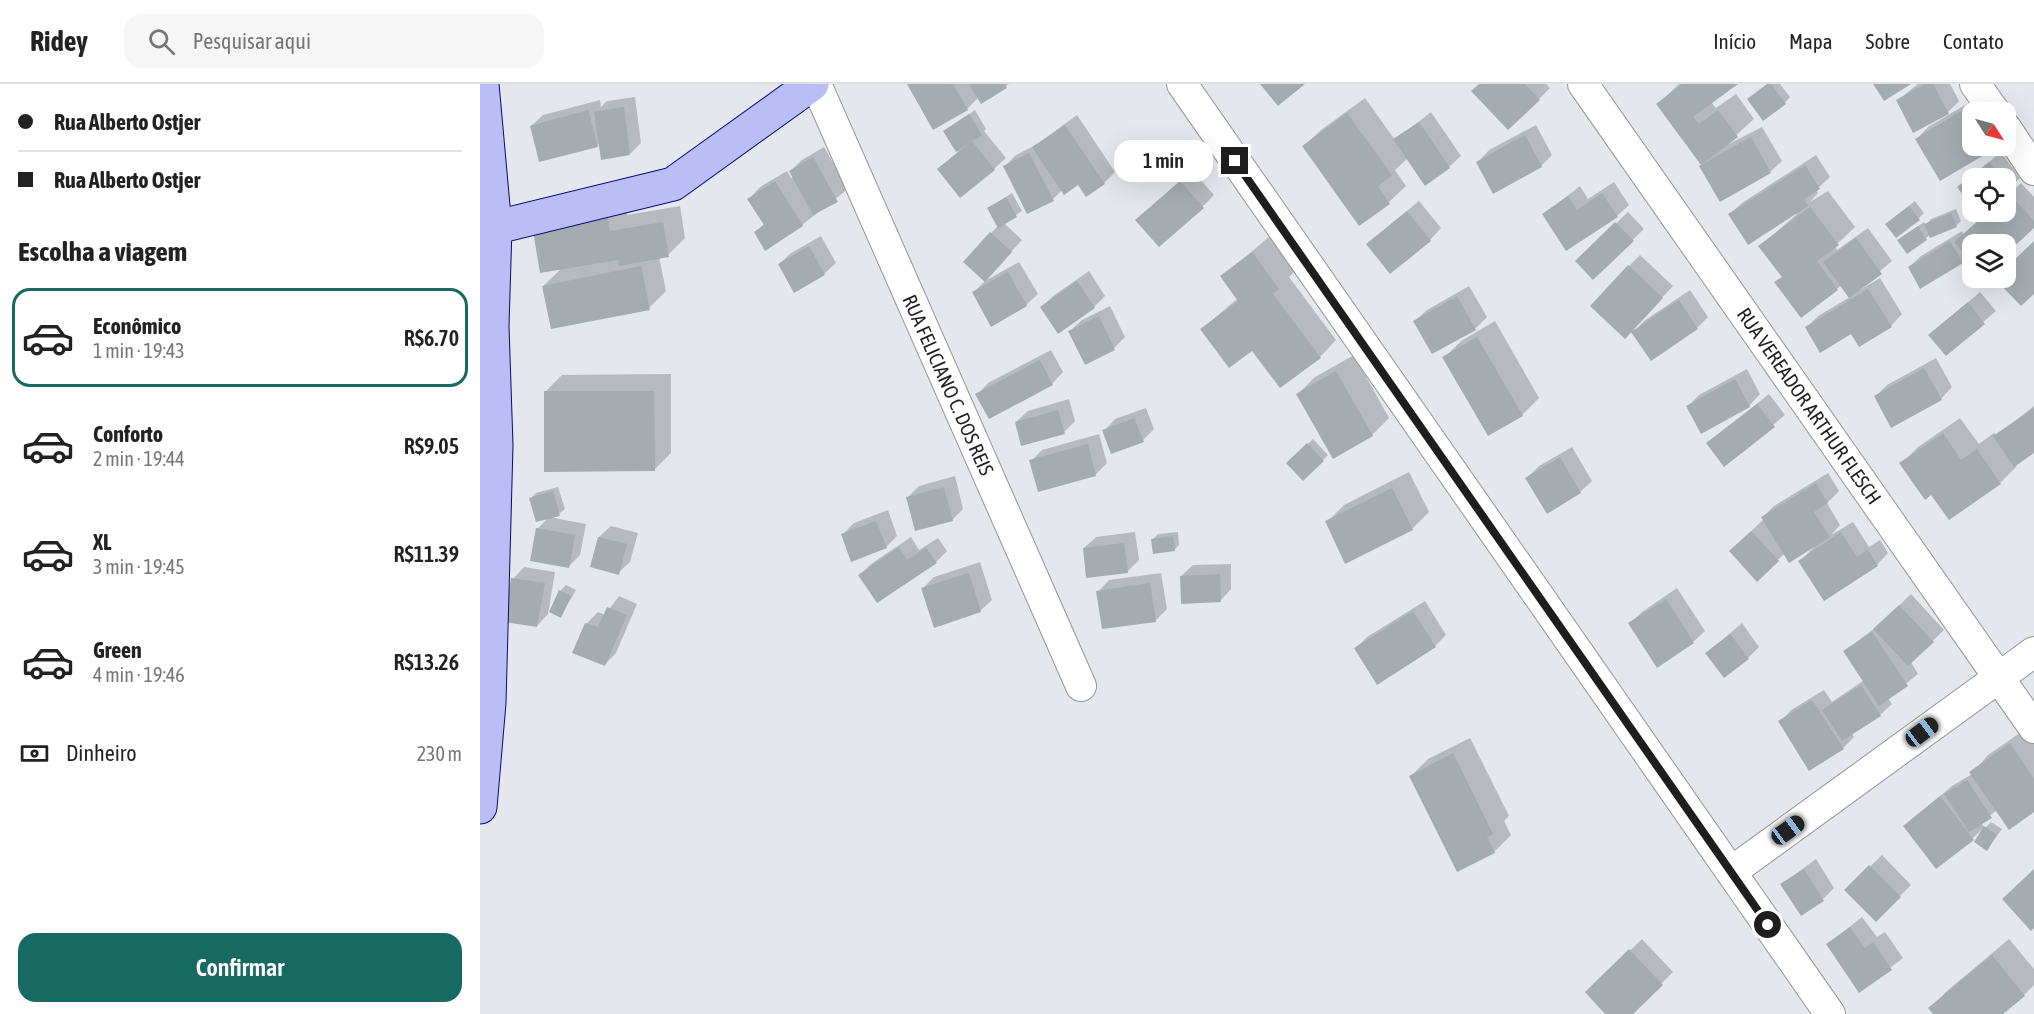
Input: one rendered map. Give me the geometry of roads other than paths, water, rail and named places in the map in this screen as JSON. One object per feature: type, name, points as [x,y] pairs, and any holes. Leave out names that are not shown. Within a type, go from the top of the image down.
[{"type":"main road","points":[[480,807],[489,704],[496,445],[482,84]]},
{"type":"main road","points":[[487,230],[673,184],[814,84]]},
{"type":"street","name":"RUA FELICIANO C. DOS REIS","points":[[814,84],[1081,686]]},
{"type":"street","points":[[1182,84],[1830,1014]]},
{"type":"street","name":"RUA VEREADOR ARTHUR FLESCH","points":[[1583,84],[2034,728]]},
{"type":"street","points":[[1975,84],[1988,102]]},
{"type":"street","points":[[2016,143],[2034,170]]},
{"type":"street","points":[[1731,872],[2034,652]]}]
